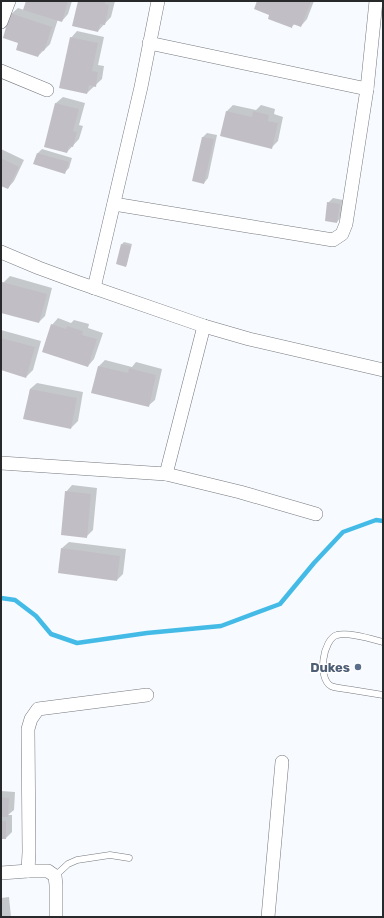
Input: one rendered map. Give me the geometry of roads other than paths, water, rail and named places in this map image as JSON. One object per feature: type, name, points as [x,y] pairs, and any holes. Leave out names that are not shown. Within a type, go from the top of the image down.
[{"type":"street","points":[[1,22],[9,1]]},
{"type":"street","points":[[94,288],[114,204],[158,1]]},
{"type":"street","points":[[114,204],[333,240],[342,234],[346,224],[368,89],[376,1]]},
{"type":"street","points":[[149,43],[368,89]]},
{"type":"street","points":[[1,71],[47,90]]},
{"type":"street","points":[[1,252],[39,268],[204,326],[249,339],[383,370]]},
{"type":"street","points":[[166,474],[204,326]]},
{"type":"street","points":[[1,463],[166,474],[240,492],[316,514]]},
{"type":"street","points":[[28,871],[28,729],[34,714],[38,709],[147,695]]},
{"type":"street","points":[[268,917],[282,762]]},
{"type":"street","points":[[1,873],[48,871],[55,876],[56,917]]},
{"type":"lane","points":[[383,642],[344,634],[336,635],[327,643],[322,669],[325,680],[332,686],[383,695]]},
{"type":"lane","points":[[55,876],[68,864],[77,860],[110,855],[129,858]]},
{"type":"waterway","points":[[1,598],[15,600],[36,616],[51,634],[77,643],[147,633],[221,626],[280,604],[314,563],[343,532],[376,520],[383,521]]},
{"type":"place","name":"Dukes","points":[[358,667]]}]
